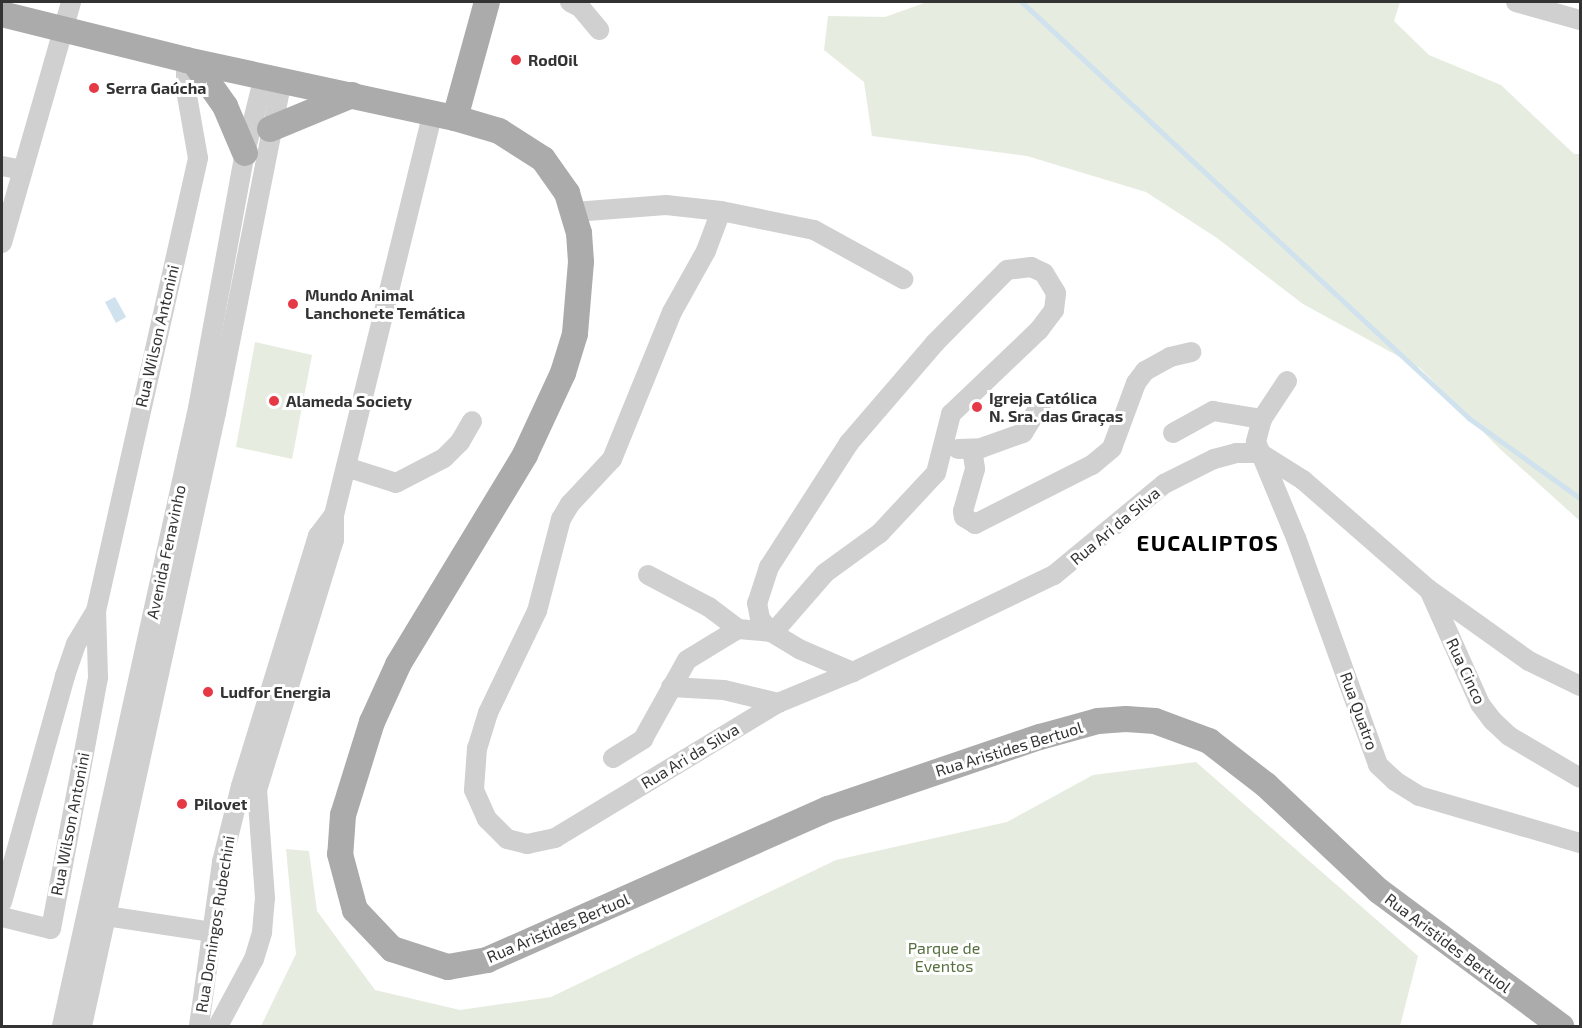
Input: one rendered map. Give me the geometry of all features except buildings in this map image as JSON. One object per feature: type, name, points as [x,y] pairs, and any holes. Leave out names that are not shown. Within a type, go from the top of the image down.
[{"type":"main road","points":[[444,115],[487,2]]},
{"type":"main road","name":"Rua Aristides Bertuol","points":[[2,14],[190,61],[444,115],[499,131],[543,159],[557,174],[574,212],[581,262],[580,294],[563,373],[525,455],[398,665],[372,722],[343,815],[340,854],[355,910],[392,949],[448,967],[487,960],[828,809],[1040,737],[1098,721],[1135,719],[1172,726],[1209,741],[1266,785],[1379,891],[1561,1026]]},
{"type":"main road","points":[[190,61],[225,106],[244,153]]},
{"type":"main road","points":[[270,129],[352,95]]},
{"type":"street","points":[[2,243],[71,2]]},
{"type":"street","points":[[570,2],[580,7],[599,30]]},
{"type":"street","points":[[1516,2],[1581,20]]},
{"type":"street","name":"Rua Wilson Antonini","points":[[2,917],[51,929],[98,677],[96,611],[198,158],[186,90],[190,61]]},
{"type":"street","name":"Avenida Fenavinho","points":[[82,1026],[88,954],[126,736],[160,626],[184,519],[207,410],[248,188],[270,129],[273,78]]},
{"type":"street","name":"Avenida Fenavinho","points":[[248,188],[244,153],[273,78]]},
{"type":"street","name":"Rua Domingos Rubechini","points":[[218,1026],[250,970],[262,932],[265,898],[257,790],[334,540],[334,515],[346,467],[444,115]]},
{"type":"street","points":[[2,166],[22,170]]},
{"type":"street","points":[[574,212],[666,205],[721,211],[814,230],[903,279]]},
{"type":"street","name":"Rua Ari da Silva","points":[[721,211],[706,251],[672,312],[612,459],[570,504],[561,519],[537,611],[488,712],[477,748],[474,790],[487,819],[507,839],[527,844],[555,837],[778,703],[853,672],[1054,575],[1086,553],[1164,484],[1214,459],[1236,453],[1260,453]]},
{"type":"street","points":[[1019,266],[1044,273],[1056,293],[1053,310],[1039,330],[951,414],[944,449],[936,473],[880,533],[825,573],[799,606],[771,632],[760,619],[760,588],[781,547],[849,443],[996,278],[1019,266]]},
{"type":"street","points":[[972,449],[975,469],[963,511],[964,518],[975,524],[1092,465],[1112,448],[1136,383],[1145,371],[1170,357],[1191,352]]},
{"type":"street","points":[[1287,381],[1262,419],[1256,435],[1260,453],[1303,480],[1428,589],[1528,661],[1581,686]]},
{"type":"street","points":[[944,449],[972,449],[1023,433],[1042,403]]},
{"type":"street","points":[[1173,433],[1213,411],[1262,419]]},
{"type":"street","points":[[346,467],[396,483],[444,458],[460,442],[472,421]]},
{"type":"street","name":"Rua Quatro","points":[[1260,453],[1296,538],[1378,765],[1395,781],[1419,796],[1581,843]]},
{"type":"street","name":"Rua Domingos Rubechini","points":[[199,1026],[222,862],[241,786],[318,536],[334,515]]},
{"type":"street","points":[[648,575],[709,607],[738,629],[771,632],[853,672]]},
{"type":"street","name":"Rua Cinco","points":[[1428,589],[1480,704],[1493,721],[1509,736],[1581,778]]},
{"type":"street","name":"Rua Wilson Antonini","points":[[2,902],[65,676],[76,644],[96,611]]},
{"type":"street","name":"Avenida Fenavinho","points":[[62,1026],[88,954],[106,916],[146,740],[160,626]]},
{"type":"street","points":[[613,758],[643,739],[687,660],[738,629]]},
{"type":"street","points":[[671,687],[724,690],[778,703]]},
{"type":"street","points":[[126,736],[146,740]]},
{"type":"street","points":[[106,916],[212,932]]},
{"type":"green space","points":[[927,2],[1400,2],[1394,21],[1429,55],[1501,85],[1574,154],[1580,154],[1580,521],[1500,449],[1420,368],[1303,304],[1217,238],[1146,192],[1027,156],[872,136],[864,82],[824,50],[828,16],[885,17]]},
{"type":"green space","name":"Alameda Society","points":[[255,342],[312,355],[292,459],[236,447]]},
{"type":"green space","name":"Parque de Eventos","points":[[1196,762],[1418,956],[1400,1026],[261,1026],[296,954],[286,849],[309,851],[317,911],[375,990],[460,1010],[551,997],[836,860],[1007,822],[1093,775]]},
{"type":"water","points":[[115,297],[126,317],[116,323],[105,302]]},
{"type":"waterway","points":[[1022,2],[1469,418],[1580,498]]},
{"type":"place","name":"RodOil","points":[[516,60]]},
{"type":"place","name":"Serra Gaúcha","points":[[94,88]]},
{"type":"place","name":"Mundo Animal Lanchonete Temática","points":[[293,304]]},
{"type":"place","name":"Alameda Society","points":[[274,401]]},
{"type":"place","name":"Igreja Católica N. Sra. das Graças","points":[[977,407]]},
{"type":"place","name":"Ludfor Energia","points":[[208,692]]},
{"type":"place","name":"Pilovet","points":[[182,804]]},
{"type":"district","name":"EUCALIPTOS","points":[[1208,543]]}]
